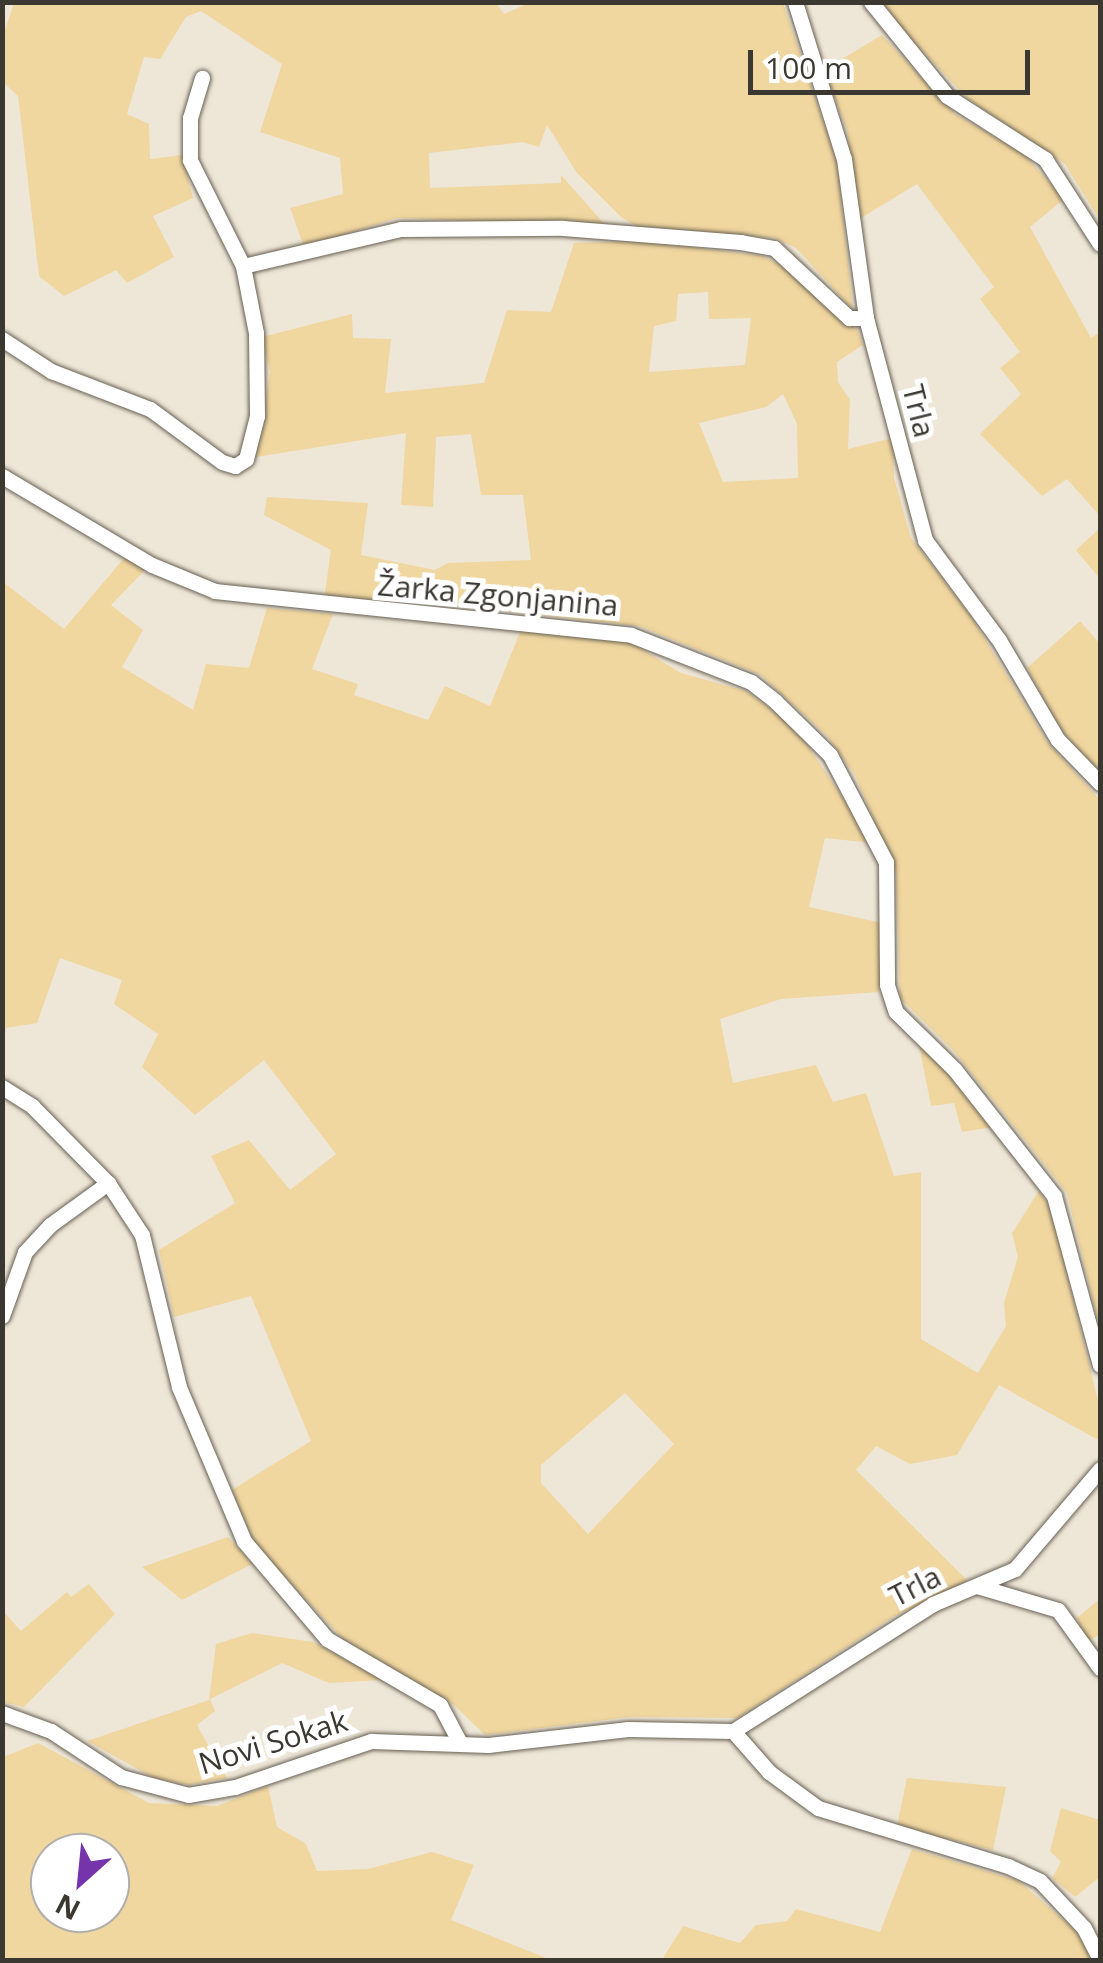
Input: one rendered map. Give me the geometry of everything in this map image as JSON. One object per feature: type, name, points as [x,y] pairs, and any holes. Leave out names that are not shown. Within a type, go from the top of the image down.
[{"type":"street","name":"Trla","points":[[794,2],[844,159],[866,318],[925,540],[999,640],[1058,740],[1100,783]]},
{"type":"street","points":[[870,2],[946,96],[1045,160],[1100,244]]},
{"type":"street","points":[[2,338],[51,372],[150,408],[222,462],[240,465],[256,432],[259,384],[243,266],[216,222],[190,160],[190,118],[202,78]]},
{"type":"street","points":[[243,266],[401,229],[563,228],[740,242],[774,248],[849,318],[866,318]]},
{"type":"street","name":"Žarka Zgonjanina","points":[[2,476],[152,565],[215,591],[631,635],[751,682],[775,701],[830,755],[886,862],[887,985],[896,1012],[955,1070],[1054,1196],[1100,1365]]},
{"type":"street","points":[[2,1087],[32,1106],[108,1183],[150,1252],[179,1387],[244,1541],[327,1638],[440,1704],[460,1743]]},
{"type":"street","points":[[2,1316],[25,1252],[50,1225],[108,1183]]},
{"type":"street","name":"Trla","points":[[733,1730],[876,1636],[1027,1558],[1100,1469]]},
{"type":"street","points":[[977,1586],[1058,1610],[1100,1668]]},
{"type":"street","name":"Novi Sokak","points":[[2,1713],[51,1731],[121,1777],[188,1795],[235,1787],[371,1741],[460,1743],[628,1730],[733,1730]]},
{"type":"street","points":[[733,1730],[769,1772],[818,1808],[1040,1881],[1084,1928],[1100,1959]]},
{"type":"shaded area","points":[[496,2],[504,14],[531,2],[783,3],[837,162],[853,310],[796,248],[775,238],[636,226],[622,218],[577,173],[547,125],[539,147],[522,142],[429,153],[430,188],[561,183],[561,175],[607,227],[397,218],[304,247],[290,208],[343,194],[340,158],[260,132],[282,64],[201,11],[186,17],[160,59],[144,57],[127,114],[149,124],[150,159],[182,155],[193,198],[153,216],[174,257],[127,283],[116,270],[64,296],[39,276],[18,96],[3,82],[3,36],[14,3]]},
{"type":"shaded area","points":[[877,3],[1100,3],[1100,220],[1065,164],[968,99]]},
{"type":"shaded area","points":[[882,35],[955,114],[1025,155],[1064,199],[1030,227],[1091,338],[1100,332],[1100,516],[1067,479],[1042,496],[980,434],[1021,394],[1000,368],[1020,352],[980,299],[994,287],[917,184],[861,218],[847,130],[824,70]]},
{"type":"shaded area","points":[[641,241],[763,256],[795,273],[858,330],[863,345],[837,362],[838,382],[850,400],[848,449],[893,438],[894,478],[911,538],[971,616],[1048,743],[1100,800],[1100,1330],[1067,1193],[953,1050],[900,998],[896,872],[855,775],[827,736],[761,675],[639,626],[412,601],[324,600],[331,550],[264,515],[267,497],[368,503],[361,555],[435,570],[448,563],[531,560],[523,495],[481,495],[471,434],[436,437],[433,507],[401,505],[406,433],[256,457],[270,372],[262,337],[352,314],[353,338],[391,339],[385,393],[484,383],[507,310],[551,312],[574,243]],"holes":[[[708,292],[709,319],[751,318],[745,365],[649,372],[654,326],[676,321],[678,294]],[[783,394],[797,424],[798,478],[723,482],[699,423],[766,407]]]},
{"type":"shaded area","points":[[1100,528],[1100,579],[1076,550]]},
{"type":"shaded area","points":[[125,557],[145,570],[111,605],[143,630],[122,667],[193,710],[206,664],[249,668],[267,608],[333,614],[312,669],[358,684],[354,695],[428,720],[445,686],[490,706],[521,630],[628,641],[681,673],[746,691],[796,728],[873,843],[825,838],[809,907],[882,923],[879,992],[781,999],[720,1019],[733,1083],[816,1065],[833,1102],[866,1093],[894,1176],[921,1172],[921,1339],[978,1373],[1006,1326],[1004,1303],[1018,1257],[1012,1233],[1039,1191],[1051,1209],[1100,1409],[1100,1441],[999,1385],[957,1455],[910,1464],[876,1446],[856,1470],[968,1581],[893,1617],[738,1718],[630,1717],[485,1735],[454,1705],[343,1639],[255,1545],[232,1490],[311,1441],[251,1296],[174,1317],[159,1250],[235,1203],[211,1156],[249,1140],[290,1190],[336,1154],[264,1060],[195,1115],[142,1067],[158,1034],[114,1004],[122,980],[60,958],[37,1023],[6,1028],[3,1041],[3,582],[64,629]],"holes":[[[625,1393],[674,1444],[588,1534],[541,1483],[541,1465]]]},
{"type":"shaded area","points":[[1080,621],[1100,644],[1100,774],[1059,727],[1027,668]]},
{"type":"shaded area","points":[[919,1045],[951,1070],[994,1127],[962,1132],[954,1103],[931,1106]]},
{"type":"shaded area","points":[[228,1537],[252,1564],[182,1600],[142,1567]]},
{"type":"shaded area","points":[[89,1584],[115,1614],[24,1707],[3,1702],[3,1611],[21,1631],[67,1592],[71,1597]]},
{"type":"shaded area","points":[[1100,1599],[1100,1635],[1087,1641],[1077,1618]]},
{"type":"shaded area","points":[[252,1633],[313,1642],[383,1680],[329,1683],[282,1663],[210,1699],[215,1711],[197,1725],[227,1778],[189,1785],[154,1778],[87,1741],[209,1700],[216,1644]]},
{"type":"shaded area","points":[[38,1743],[149,1803],[217,1806],[268,1786],[277,1827],[306,1844],[317,1871],[368,1869],[432,1852],[474,1865],[451,1920],[551,1960],[3,1960],[3,1757]]},
{"type":"shaded area","points":[[907,1778],[1006,1787],[993,1850],[897,1826]]},
{"type":"shaded area","points":[[1061,1808],[1100,1820],[1100,1877],[1075,1897],[1052,1878],[1061,1862],[1050,1851]]},
{"type":"shaded area","points":[[912,1849],[1019,1881],[1076,1931],[1092,1960],[662,1960],[683,1926],[740,1943],[756,1925],[787,1921],[796,1909],[880,1932]]}]
